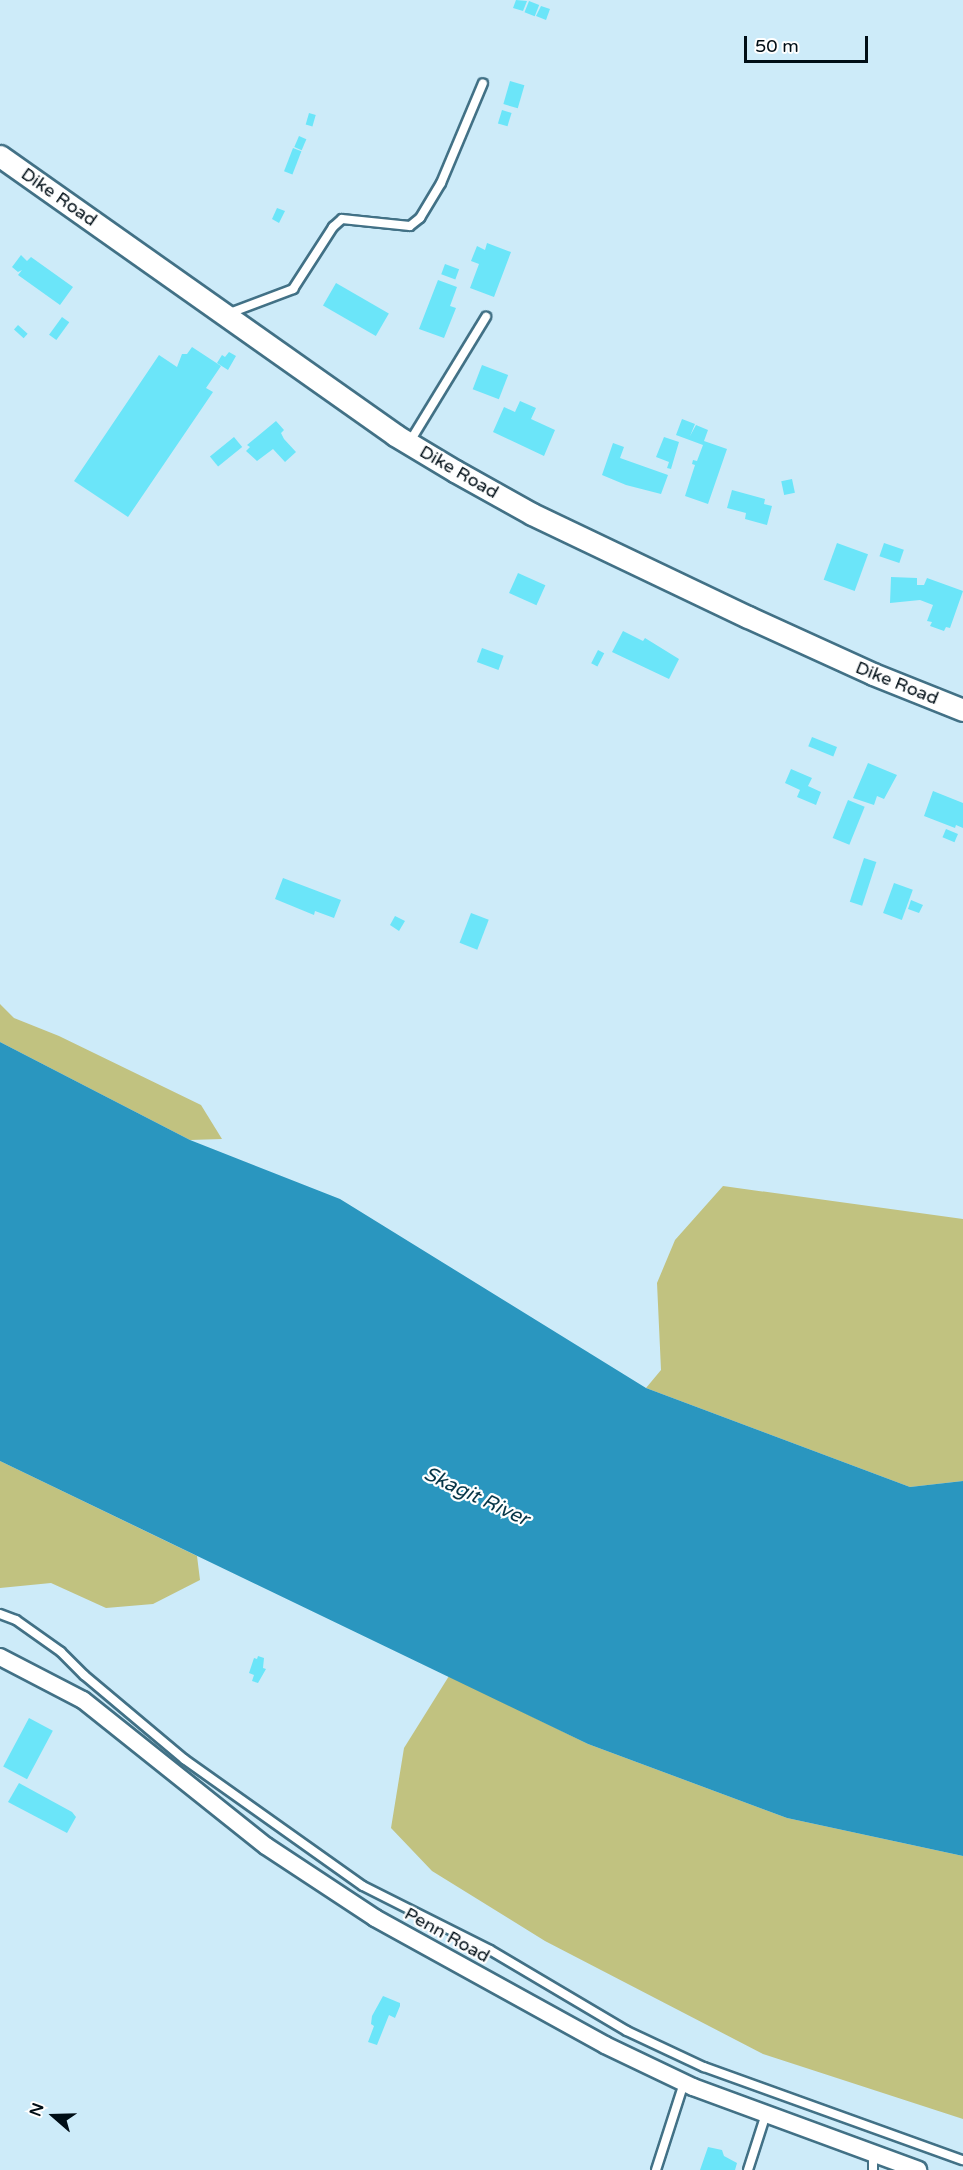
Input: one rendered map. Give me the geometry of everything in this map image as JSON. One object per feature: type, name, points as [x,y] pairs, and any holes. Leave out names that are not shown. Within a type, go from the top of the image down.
[{"type":"street","name":"Dike Road","points":[[0,156],[408,443],[532,514],[873,674],[963,710]]},
{"type":"street","name":"Penn Road","points":[[1,1661],[83,1700],[266,1846],[375,1918],[605,2045],[684,2083],[766,2114],[873,2162],[918,2170]]},
{"type":"lane","points":[[225,315],[293,289],[333,227],[342,219],[410,226],[420,218],[441,183],[483,82]]},
{"type":"lane","points":[[408,443],[486,317]]},
{"type":"lane","points":[[0,1614],[16,1620],[61,1652],[84,1675],[184,1759],[363,1886],[490,1950],[627,2031],[704,2067],[963,2160]]},
{"type":"lane","points":[[656,2170],[684,2083]]},
{"type":"lane","points":[[748,2170],[766,2114]]},
{"type":"green space","points":[[0,1004],[14,1018],[59,1036],[201,1105],[222,1139],[190,1140],[0,1042]]},
{"type":"green space","points":[[723,1186],[963,1219],[963,1481],[910,1487],[646,1388],[661,1370],[657,1283],[675,1240]]},
{"type":"green space","points":[[0,1461],[197,1556],[200,1580],[153,1604],[106,1608],[51,1583],[0,1588]]},
{"type":"green space","points":[[449,1676],[588,1744],[787,1818],[963,1856],[963,2119],[763,2054],[545,1941],[432,1871],[391,1828],[404,1748]]},
{"type":"water","name":"Skagit River","points":[[0,1042],[190,1140],[340,1199],[646,1388],[910,1487],[963,1481],[963,1856],[787,1818],[588,1744],[0,1461]]},
{"type":"building","points":[[516,0],[527,1],[523,11],[513,8]]},
{"type":"building","points":[[529,1],[539,5],[535,16],[525,12]]},
{"type":"building","points":[[541,6],[550,9],[546,20],[536,16]]},
{"type":"building","points":[[510,81],[524,85],[518,108],[503,104]]},
{"type":"building","points":[[502,110],[512,113],[507,126],[498,123]]},
{"type":"building","points":[[309,113],[316,115],[312,126],[306,125]]},
{"type":"building","points":[[299,136],[306,139],[302,150],[294,147]]},
{"type":"building","points":[[293,148],[301,151],[292,175],[284,171]]},
{"type":"building","points":[[277,208],[285,211],[279,223],[272,219]]},
{"type":"building","points":[[487,243],[511,252],[494,297],[470,288],[479,264],[471,261],[477,246],[485,250]]},
{"type":"building","points":[[21,255],[27,261],[31,257],[73,287],[60,305],[18,275],[22,270],[18,272],[12,267]]},
{"type":"building","points":[[445,264],[459,269],[455,279],[441,274]]},
{"type":"building","points":[[438,280],[457,287],[450,306],[456,308],[444,338],[419,329]]},
{"type":"building","points":[[336,283],[389,314],[376,336],[323,306]]},
{"type":"building","points":[[62,317],[69,322],[56,340],[49,335]]},
{"type":"building","points":[[18,325],[28,334],[24,338],[14,329]]},
{"type":"building","points":[[192,347],[221,366],[206,388],[213,392],[128,517],[74,481],[159,355],[177,367],[182,354],[187,354]]},
{"type":"building","points":[[229,352],[236,356],[228,370],[217,363],[222,355],[225,357]]},
{"type":"building","points":[[482,365],[508,375],[499,399],[473,389]]},
{"type":"building","points":[[520,401],[536,408],[531,419],[555,430],[544,456],[493,432],[504,407],[515,412]]},
{"type":"building","points":[[682,419],[695,424],[690,436],[696,425],[708,430],[704,441],[727,449],[708,504],[685,496],[695,465],[692,464],[693,460],[697,461],[703,445],[676,435]]},
{"type":"building","points":[[276,421],[284,430],[281,433],[284,439],[296,452],[285,462],[273,449],[257,461],[246,451],[250,447],[247,445]]},
{"type":"building","points":[[234,437],[242,447],[218,467],[210,457]]},
{"type":"building","points":[[664,437],[679,442],[671,469],[667,468],[669,462],[656,457]]},
{"type":"building","points":[[613,443],[624,447],[620,458],[668,475],[661,494],[626,485],[602,475]]},
{"type":"building","points":[[792,479],[795,493],[784,495],[781,481]]},
{"type":"building","points":[[732,490],[765,499],[764,504],[772,506],[767,525],[745,519],[746,513],[727,508]]},
{"type":"building","points":[[837,543],[868,554],[855,591],[824,580]]},
{"type":"building","points":[[884,543],[904,550],[899,563],[879,556]]},
{"type":"building","points":[[518,573],[545,585],[536,605],[509,593]]},
{"type":"building","points":[[891,577],[917,578],[917,585],[924,585],[927,578],[963,591],[950,628],[946,627],[944,631],[930,626],[932,622],[927,621],[933,605],[920,600],[890,603]]},
{"type":"building","points":[[623,631],[643,641],[645,638],[679,659],[669,679],[612,652]]},
{"type":"building","points":[[482,648],[504,656],[498,670],[477,662]]},
{"type":"building","points":[[598,650],[604,653],[597,667],[591,663]]},
{"type":"building","points":[[812,737],[837,747],[833,756],[808,746]]},
{"type":"building","points":[[868,763],[897,775],[884,799],[877,796],[874,805],[853,798]]},
{"type":"building","points":[[791,769],[812,778],[808,786],[821,792],[816,805],[797,797],[800,790],[785,783]]},
{"type":"building","points":[[933,791],[963,803],[963,828],[956,825],[955,828],[924,816]]},
{"type":"building","points":[[848,800],[865,807],[849,845],[833,838]]},
{"type":"building","points":[[946,829],[958,834],[954,842],[942,837]]},
{"type":"building","points":[[864,858],[876,862],[862,906],[850,902]]},
{"type":"building","points":[[283,878],[341,900],[334,918],[315,911],[314,915],[275,899]]},
{"type":"building","points":[[894,883],[913,890],[902,920],[883,913]]},
{"type":"building","points":[[911,900],[923,905],[919,913],[908,909]]},
{"type":"building","points":[[471,913],[489,920],[477,950],[460,943]]},
{"type":"building","points":[[395,916],[405,921],[399,931],[390,925]]},
{"type":"building","points":[[258,1656],[264,1658],[263,1668],[266,1669],[258,1683],[252,1681],[254,1675],[249,1673],[254,1658],[257,1659]]},
{"type":"building","points":[[29,1718],[53,1731],[27,1779],[3,1767]]},
{"type":"building","points":[[19,1783],[72,1812],[76,1817],[67,1833],[8,1802]]},
{"type":"building","points":[[383,1996],[400,2003],[400,2006],[395,2018],[389,2015],[377,2045],[368,2042],[374,2026],[371,2024],[372,2016]]},
{"type":"building","points":[[708,2147],[722,2150],[724,2156],[737,2163],[735,2170],[700,2170]]}]
